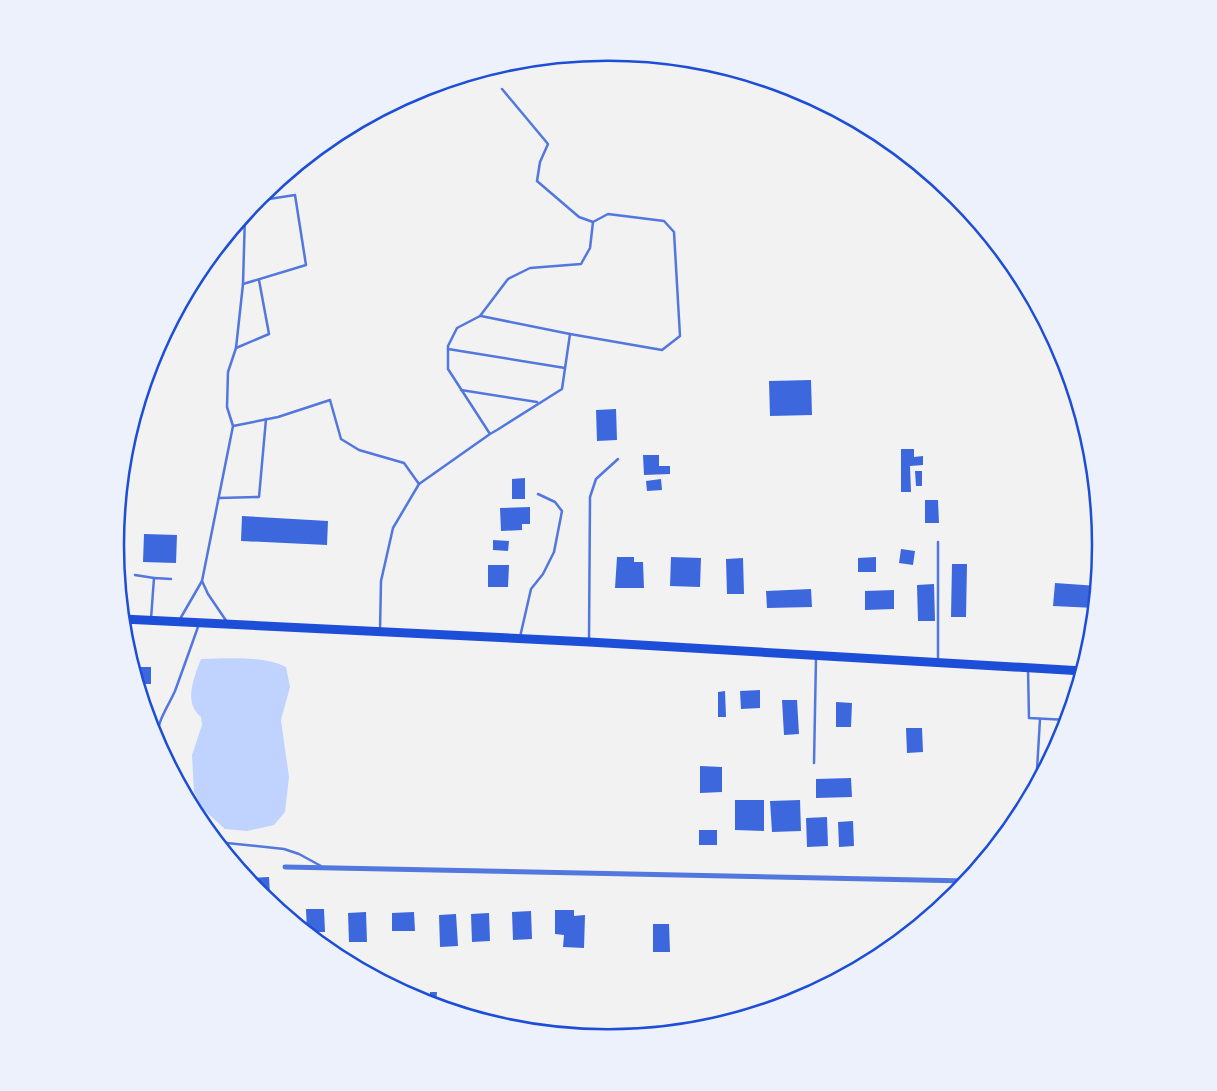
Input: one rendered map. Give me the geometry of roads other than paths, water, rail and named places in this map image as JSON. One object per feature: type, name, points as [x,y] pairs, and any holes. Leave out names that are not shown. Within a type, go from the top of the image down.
[{"type":"main road","points":[[130,620],[180,620],[200,623],[588,642],[1076,671]]},
{"type":"street","points":[[286,867],[958,881]]},
{"type":"lane","points":[[480,316],[662,350],[680,336],[674,232],[664,221],[608,214],[593,222],[579,218],[537,181],[540,162],[548,144],[502,89]]},
{"type":"lane","points":[[243,284],[306,264],[295,195],[270,199]]},
{"type":"lane","points":[[490,434],[448,369],[448,349],[457,328],[480,316],[508,280],[530,268],[581,264],[590,248],[593,222]]},
{"type":"lane","points":[[180,620],[202,580],[233,426],[227,407],[228,372],[236,348],[243,284],[245,225]]},
{"type":"lane","points":[[236,348],[269,334],[259,280]]},
{"type":"lane","points":[[380,632],[381,581],[394,528],[419,484],[490,434],[562,389],[570,334]]},
{"type":"lane","points":[[448,349],[565,368]]},
{"type":"lane","points":[[460,390],[538,403]]},
{"type":"lane","points":[[233,426],[266,419],[330,400],[341,439],[359,450],[404,463],[419,484]]},
{"type":"lane","points":[[219,498],[260,497],[266,419]]},
{"type":"lane","points":[[588,642],[590,497],[596,479],[618,459]]},
{"type":"lane","points":[[520,639],[531,589],[543,574],[554,552],[562,511],[555,502],[538,494]]},
{"type":"lane","points":[[938,542],[938,663]]},
{"type":"lane","points":[[135,575],[171,579]]},
{"type":"lane","points":[[151,621],[154,578]]},
{"type":"lane","points":[[202,580],[208,594],[229,624]]},
{"type":"lane","points":[[158,724],[174,693],[200,623]]},
{"type":"lane","points":[[814,763],[816,656]]},
{"type":"lane","points":[[1028,668],[1028,718],[1060,719]]},
{"type":"lane","points":[[1037,771],[1040,718]]},
{"type":"lane","points":[[226,843],[284,849],[299,854],[324,868]]},
{"type":"water","points":[[201,659],[255,659],[286,667],[290,687],[281,720],[289,777],[285,812],[274,825],[247,831],[225,829],[204,810],[194,792],[192,755],[202,725],[201,717],[192,704],[191,697],[193,682]]}]
